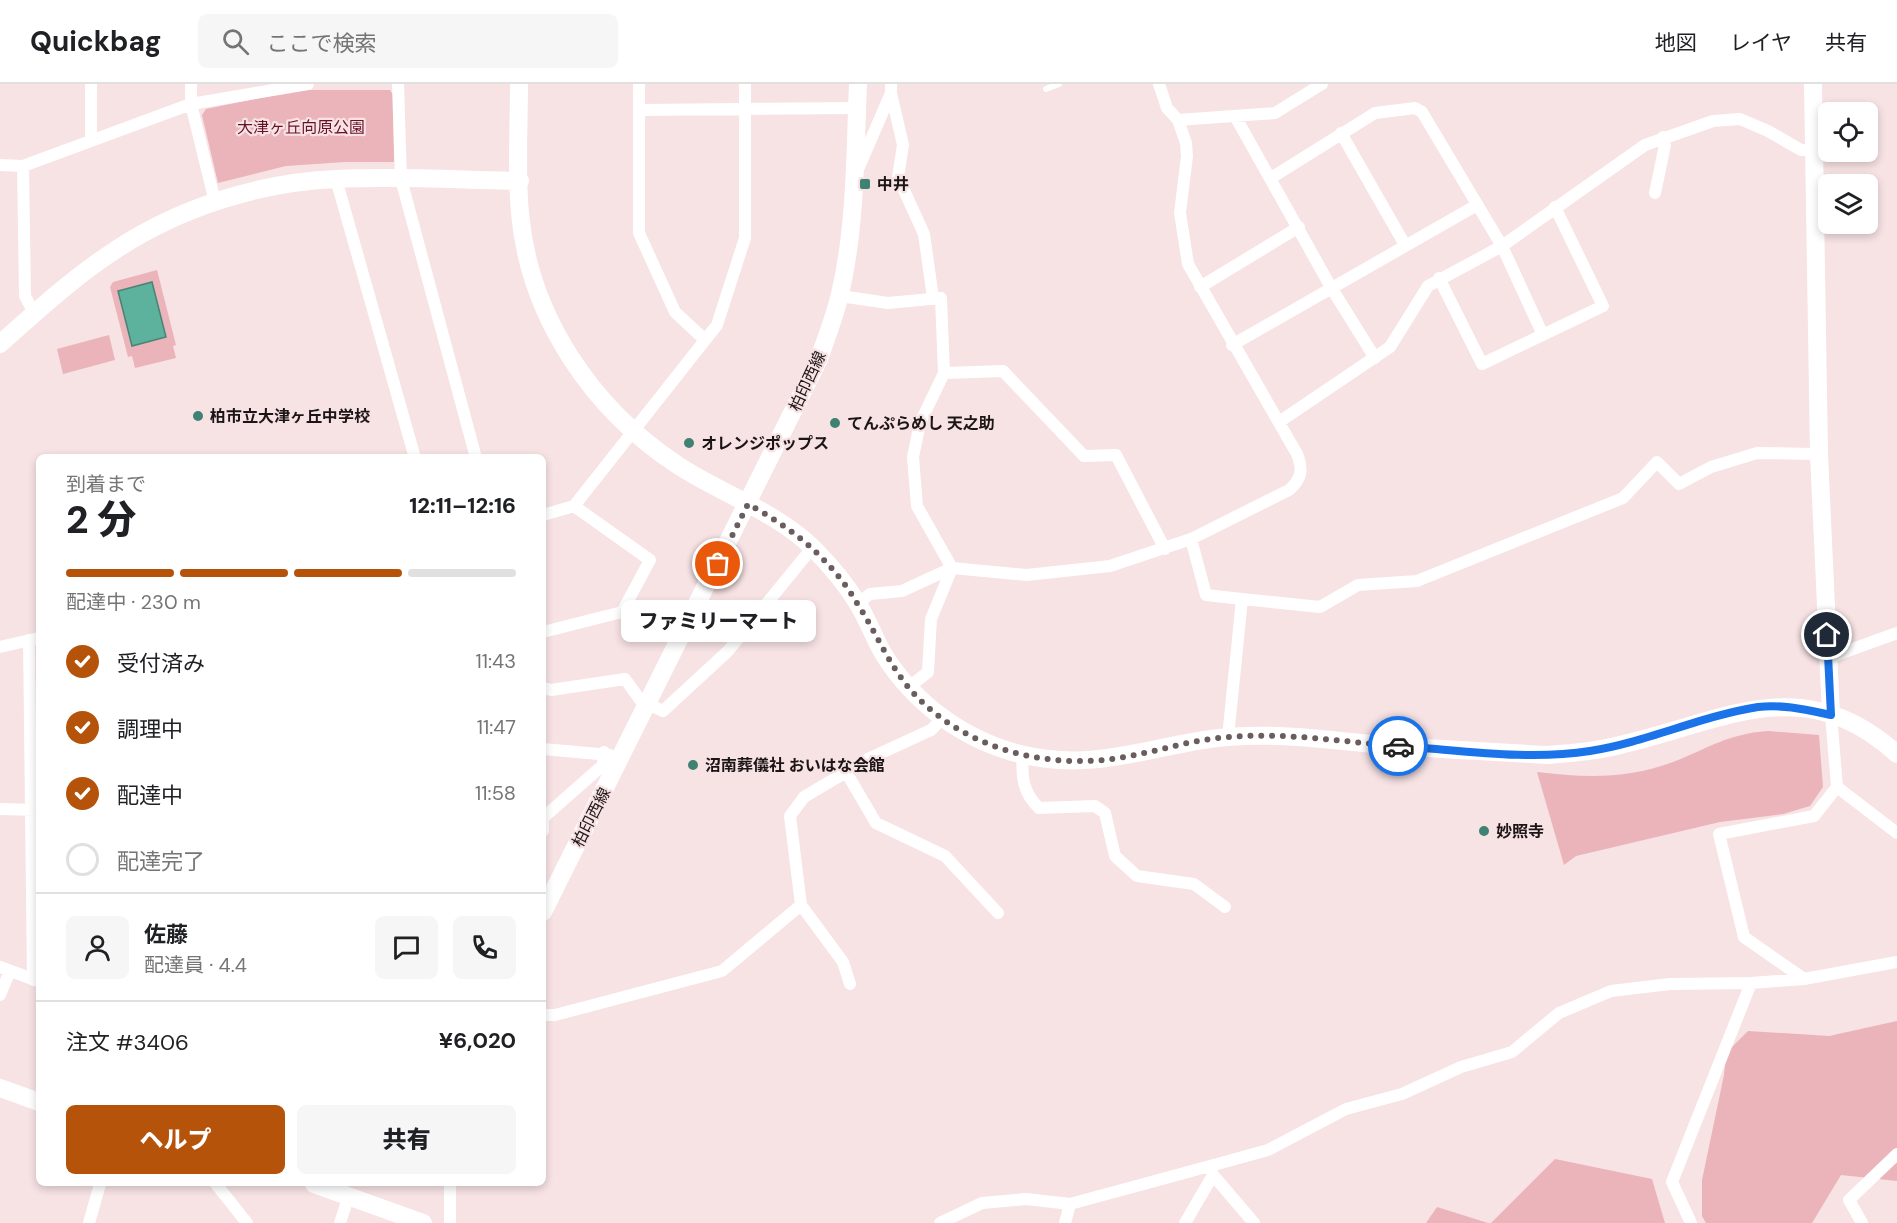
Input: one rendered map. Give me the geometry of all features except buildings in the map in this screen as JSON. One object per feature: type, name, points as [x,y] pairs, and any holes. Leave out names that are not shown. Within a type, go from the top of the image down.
[{"type":"street","points":[[91,84],[91,140]]},
{"type":"street","points":[[191,84],[191,104],[215,202]]},
{"type":"street","points":[[0,165],[23,165],[191,104],[297,84],[308,84]]},
{"type":"street","points":[[398,84],[400,179],[475,454]]},
{"type":"street","points":[[519,84],[520,213],[525,246],[551,323],[592,388],[632,430],[684,469],[791,530],[812,548],[858,603],[882,650],[909,687],[943,718],[985,743],[1023,755],[1050,760],[1085,761],[1120,758],[1191,741],[1228,737],[1287,736],[1547,754],[1588,752],[1624,745],[1760,707],[1797,708],[1831,715],[1857,726],[1897,754]]},
{"type":"street","points":[[639,84],[639,233],[675,312],[705,340]]},
{"type":"street","points":[[546,514],[574,506],[717,325],[746,238],[745,84]]},
{"type":"street","name":"柏印西線","points":[[546,895],[612,756],[648,704],[819,359],[840,296],[847,251],[858,84]]},
{"type":"street","points":[[858,603],[870,594],[902,591],[952,568],[1003,574],[1062,573],[1110,566],[1191,539],[1289,490],[1298,483],[1301,465],[1279,422],[1232,345],[1188,264],[1180,213],[1187,156],[1178,120],[1167,108],[1159,84]]},
{"type":"street","points":[[1178,120],[1275,113],[1322,84]]},
{"type":"street","points":[[1804,978],[1744,937],[1719,834],[1814,816],[1837,787],[1831,715],[1819,454],[1813,84]]},
{"type":"street","points":[[853,179],[891,89]]},
{"type":"street","points":[[891,89],[903,145],[898,177],[924,234],[933,298]]},
{"type":"street","points":[[639,110],[857,108]]},
{"type":"street","points":[[1271,178],[1375,113],[1415,108],[1422,112],[1502,246],[1543,335]]},
{"type":"street","points":[[1235,116],[1332,289],[1376,358]]},
{"type":"street","points":[[1279,422],[1390,347],[1428,286],[1439,278],[1502,246],[1645,145],[1713,121],[1740,119],[1768,131],[1801,150],[1813,150]]},
{"type":"street","points":[[1341,133],[1405,245]]},
{"type":"street","points":[[1655,193],[1665,146],[1663,137]]},
{"type":"street","points":[[23,165],[25,296],[34,314]]},
{"type":"street","points":[[336,179],[414,454]]},
{"type":"street","points":[[0,344],[34,314],[118,248],[146,232],[215,202],[273,186],[336,179],[520,181]]},
{"type":"street","points":[[1232,345],[1477,205]]},
{"type":"street","points":[[1439,278],[1482,364],[1603,306],[1555,207]]},
{"type":"street","points":[[1200,287],[1299,227]]},
{"type":"street","points":[[840,296],[888,303],[941,298],[944,374],[920,423],[913,457],[917,506],[952,568]]},
{"type":"street","points":[[944,374],[1003,371],[1084,456],[1116,455],[1165,549]]},
{"type":"street","points":[[1191,539],[1206,595],[1320,607],[1358,585],[1417,581],[1623,498],[1657,462],[1679,484],[1711,467],[1757,453],[1819,454]]},
{"type":"street","points":[[546,631],[622,612],[650,560],[574,506]]},
{"type":"street","points":[[546,688],[625,679],[642,701],[663,711],[673,705],[728,651],[812,548]]},
{"type":"street","points":[[909,687],[928,672],[931,619],[952,568]]},
{"type":"street","points":[[1228,737],[1242,599]]},
{"type":"street","points":[[1828,658],[1897,633]]},
{"type":"street","points":[[0,647],[34,639],[36,981],[5,969],[0,995]]},
{"type":"street","points":[[850,984],[843,962],[801,905],[790,816],[804,797],[868,759],[931,730],[943,718]]},
{"type":"street","points":[[546,748],[612,756]]},
{"type":"street","points":[[1023,755],[1021,770],[1028,797],[1039,808],[1095,806],[1105,813],[1114,856],[1137,876],[1194,884],[1225,907]]},
{"type":"street","points":[[546,815],[612,756]]},
{"type":"street","points":[[846,772],[876,823],[945,856],[998,913]]},
{"type":"street","points":[[1837,787],[1897,833]]},
{"type":"street","points":[[0,809],[35,810]]},
{"type":"street","points":[[546,1018],[722,971],[801,905]]},
{"type":"street","points":[[940,1223],[982,1203],[1026,1199],[1070,1204],[1211,1171],[1268,1150],[1346,1109],[1402,1094],[1461,1068],[1512,1052],[1559,1013],[1611,991],[1670,984],[1751,983],[1804,978],[1897,962]]},
{"type":"street","points":[[1691,1223],[1672,1182],[1751,983]]},
{"type":"street","points":[[0,1088],[36,1101]]},
{"type":"street","points":[[1862,1223],[1849,1200],[1897,1154]]},
{"type":"street","points":[[1185,1223],[1211,1171]]},
{"type":"street","points":[[1211,1171],[1254,1223]]},
{"type":"street","points":[[89,1223],[99,1186]]},
{"type":"street","points":[[218,1186],[247,1223]]},
{"type":"street","points":[[319,1186],[423,1223]]},
{"type":"street","points":[[450,1186],[450,1223]]},
{"type":"street","points":[[340,1223],[348,1198]]},
{"type":"street","points":[[1065,1223],[1070,1204]]},
{"type":"lane","points":[[1046,89],[1059,84]]},
{"type":"green space","name":"大津ヶ丘向原公園","points":[[299,90],[390,90],[393,95],[394,162],[345,162],[286,166],[218,183],[202,115],[206,109]]},
{"type":"green space","points":[[157,270],[176,345],[173,346],[176,358],[135,368],[132,356],[128,357],[110,287],[113,282]]},
{"type":"green space","points":[[109,335],[115,360],[63,374],[57,349]]},
{"type":"green space","points":[[1768,731],[1819,735],[1823,787],[1810,806],[1783,814],[1720,822],[1576,856],[1564,865],[1537,772],[1606,776],[1640,772],[1673,762],[1729,738]]},
{"type":"green space","points":[[1897,1021],[1897,1181],[1841,1175],[1812,1223],[1706,1223],[1702,1216],[1702,1180],[1724,1075],[1726,1053],[1748,1031],[1829,1036]]},
{"type":"green space","points":[[1555,1159],[1652,1179],[1665,1223],[1491,1223]]},
{"type":"green space","points":[[1437,1207],[1488,1223],[1426,1223]]},
{"type":"shaded area","points":[[152,282],[166,337],[132,346],[118,291]]},
{"type":"way so far","points":[[718,564],[748,504],[769,516],[791,530],[837,574],[858,603],[890,664],[921,700],[966,733],[985,743],[1023,755],[1069,761],[1120,758],[1191,741],[1247,735],[1287,736],[1398,746]]},
{"type":"place","name":"中井","points":[[865,184]]},
{"type":"place","name":"柏市立大津ヶ丘中学校","points":[[198,416]]},
{"type":"place","name":"てんぷらめし 天之助","points":[[835,423]]},
{"type":"place","name":"オレンジポップス","points":[[689,443]]},
{"type":"place","name":"ファミリーマート","points":[[718,564]]},
{"type":"place","name":"沼南葬儀社 おいはな会館","points":[[693,765]]},
{"type":"place","name":"妙照寺","points":[[1484,831]]},
{"type":"route","points":[[1398,746],[1477,752],[1547,754],[1588,752],[1624,745],[1760,707],[1797,708],[1831,715],[1827,635]]}]
